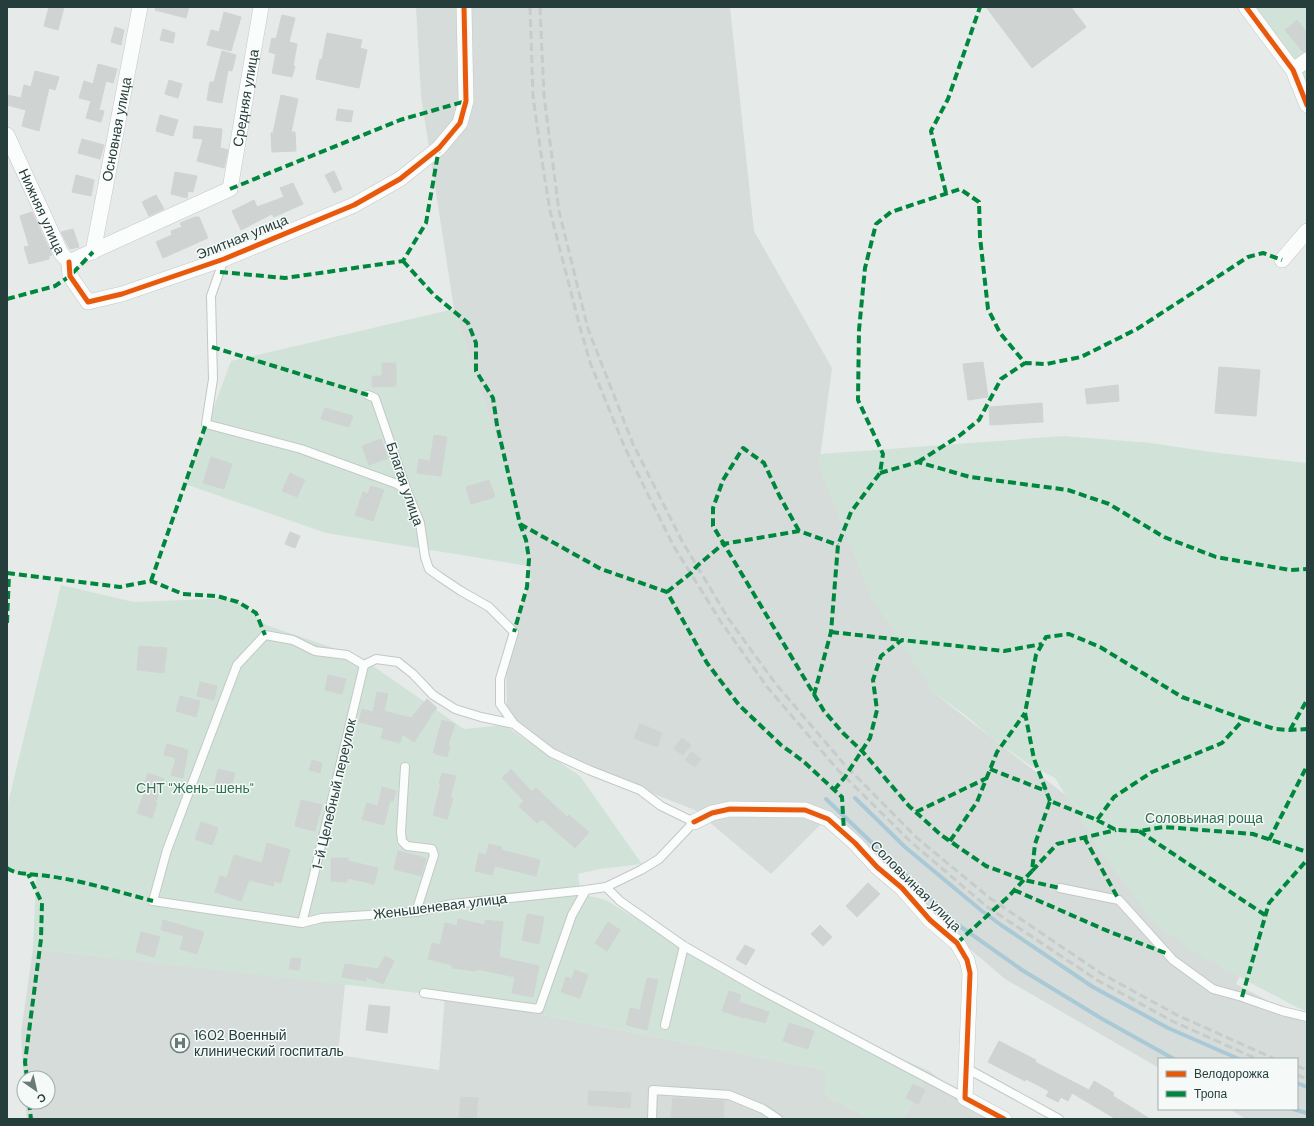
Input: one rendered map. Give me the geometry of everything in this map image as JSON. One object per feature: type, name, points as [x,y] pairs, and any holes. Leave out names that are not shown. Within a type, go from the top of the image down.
[{"type":"street","name":"Основная улица","points":[[93,252],[140,7]]},
{"type":"street","name":"Средняя улица","points":[[230,190],[261,7]]},
{"type":"street","name":"Элитная улица","points":[[69,262],[70,276],[88,302],[122,294],[224,259],[354,205],[400,180],[439,148],[460,123],[466,101],[464,7]]},
{"type":"street","points":[[1246,7],[1294,70],[1307,105]]},
{"type":"street","points":[[1294,70],[1307,60]]},
{"type":"street","name":"Нижняя улица","points":[[7,136],[60,253],[69,262],[230,190]]},
{"type":"street","points":[[1282,260],[1307,231]]},
{"type":"street","name":"Соловьиная улица","points":[[694,822],[712,813],[730,810],[805,810],[828,819],[877,867],[902,888],[930,920],[957,943],[967,960],[970,973],[965,1098]]},
{"type":"street","points":[[965,1098],[1004,1119]]},
{"type":"lane","points":[[224,259],[211,296],[212,379],[206,424],[301,449],[397,484],[407,491]]},
{"type":"lane","name":"Благая улица","points":[[368,395],[375,398],[407,491],[420,523],[425,558],[429,569],[461,591],[489,607],[514,632],[500,679],[500,704],[514,724]]},
{"type":"lane","name":"Женьшеневая улица","points":[[364,665],[347,655],[316,651],[293,640],[266,635],[237,665],[167,850],[153,902],[302,923],[322,918],[416,912],[452,904],[586,890]]},
{"type":"lane","points":[[364,665],[376,659],[398,662],[433,695],[455,709],[481,717],[514,724],[552,753],[589,770],[640,790],[661,806],[694,822]]},
{"type":"lane","name":"1-й Целебный переулок","points":[[302,923],[364,665]]},
{"type":"lane","points":[[405,767],[400,832],[402,841],[407,846],[432,849],[434,855],[416,912]]},
{"type":"lane","name":"Соловьиная улица","points":[[586,890],[606,887],[641,870],[660,858],[694,822]]},
{"type":"lane","points":[[606,887],[620,900],[684,946],[761,990],[965,1098]]},
{"type":"lane","points":[[1060,888],[1119,900],[1173,960],[1213,989],[1282,1011],[1307,1016]]},
{"type":"lane","points":[[424,993],[539,1009],[572,915],[586,890]]},
{"type":"lane","points":[[665,1025],[684,946]]},
{"type":"lane","points":[[966,1068],[1059,1119]]},
{"type":"lane","points":[[652,1119],[653,1090],[729,1095],[763,1109],[778,1119]]},
{"type":"shaded area","points":[[416,7],[730,7],[754,231],[832,368],[819,466],[934,693],[1072,800],[1281,893],[1236,984],[1302,1019],[1307,1020],[1307,1119],[1246,1119],[1231,1110],[1298,1110],[1298,1058],[1158,1058],[1158,1067],[1005,979],[822,823],[771,874],[695,810],[584,767],[507,723],[506,644],[531,580],[515,498],[454,309],[421,96]]},
{"type":"shaded area","name":"1602 Военный клинический госпиталь","points":[[33,949],[345,984],[338,1055],[439,1070],[445,996],[825,1070],[825,1095],[872,1119],[27,1119],[26,1110],[56,1110],[56,1070],[23,1070],[21,1032]]},
{"type":"shaded area","points":[[929,1071],[955,1091],[1001,1119],[903,1119]]},
{"type":"green space","points":[[1250,7],[1307,7],[1307,100]]},
{"type":"green space","points":[[454,309],[515,498],[528,566],[326,533],[185,484],[231,361]]},
{"type":"green space","name":"Соловьиная роща","points":[[1064,436],[1151,443],[1211,452],[1307,463],[1307,1011],[1300,1009],[1204,958],[1157,926],[1102,854],[1055,778],[1028,764],[934,693],[871,597],[819,466],[820,454]]},
{"type":"green space","name":"СНТ \"Жень-шень\"","points":[[61,585],[134,602],[234,598],[266,625],[360,657],[464,729],[504,725],[580,776],[642,864],[600,869],[578,874],[581,894],[606,900],[758,994],[929,1071],[903,1119],[872,1119],[825,1095],[825,1070],[445,996],[33,949],[36,877],[7,871],[7,807]]},
{"type":"building","points":[[49,7],[64,7],[58,30],[44,26]]},
{"type":"building","points":[[156,7],[189,7],[186,18],[155,10]]},
{"type":"building","points":[[986,7],[1071,7],[1086,27],[1032,68]]},
{"type":"building","points":[[224,12],[241,17],[231,51],[207,45],[211,30],[219,32]]},
{"type":"building","points":[[282,15],[295,18],[289,42],[297,44],[293,66],[295,66],[292,77],[272,73],[276,54],[269,52],[272,38],[276,39]]},
{"type":"building","points":[[1297,20],[1307,33],[1307,51],[1303,52],[1285,30]]},
{"type":"building","points":[[115,27],[124,30],[121,45],[111,42]]},
{"type":"building","points":[[163,29],[175,33],[173,43],[160,40]]},
{"type":"building","points":[[327,33],[362,40],[360,48],[367,50],[359,88],[316,79],[320,59],[322,60]]},
{"type":"building","points":[[222,51],[236,55],[232,71],[228,70],[222,103],[207,100],[210,82],[214,82]]},
{"type":"building","points":[[98,64],[117,69],[113,83],[106,81],[99,110],[104,111],[101,122],[86,118],[91,101],[79,98],[84,81],[93,84]]},
{"type":"building","points":[[35,71],[59,77],[55,90],[49,88],[39,131],[22,126],[26,110],[7,105],[7,95],[21,98],[24,85],[31,87]]},
{"type":"building","points":[[169,80],[182,84],[178,98],[165,94]]},
{"type":"building","points":[[281,95],[298,99],[291,132],[295,132],[296,151],[272,152],[271,133],[273,133]]},
{"type":"building","points":[[338,109],[353,111],[351,122],[336,120]]},
{"type":"building","points":[[160,115],[178,120],[173,136],[156,131]]},
{"type":"building","points":[[194,126],[222,129],[220,148],[228,150],[224,168],[197,161],[203,139],[193,138]]},
{"type":"building","points":[[82,139],[104,145],[100,159],[78,153]]},
{"type":"building","points":[[334,171],[342,189],[334,193],[325,175]]},
{"type":"building","points":[[175,172],[197,176],[193,192],[188,191],[187,198],[171,194]]},
{"type":"building","points":[[76,175],[94,180],[91,196],[72,192]]},
{"type":"building","points":[[293,183],[303,204],[274,217],[272,214],[241,230],[232,211],[254,200],[257,207],[284,197],[280,188]]},
{"type":"building","points":[[156,195],[164,209],[149,216],[142,202]]},
{"type":"building","points":[[32,212],[52,255],[49,256],[49,259],[29,264],[24,247],[29,246],[20,216]]},
{"type":"building","points":[[195,217],[199,217],[208,238],[163,258],[156,242],[172,235],[171,231],[182,227],[180,223]]},
{"type":"building","points":[[73,229],[79,247],[70,249],[61,232]]},
{"type":"building","points":[[983,362],[988,397],[968,400],[963,364]]},
{"type":"building","points":[[382,363],[396,363],[396,386],[372,387],[372,376],[382,376]]},
{"type":"building","points":[[1219,367],[1260,370],[1256,416],[1215,413]]},
{"type":"building","points":[[1118,385],[1119,401],[1087,404],[1085,389]]},
{"type":"building","points":[[1042,403],[1043,422],[990,425],[989,407]]},
{"type":"building","points":[[325,408],[353,416],[349,427],[321,419]]},
{"type":"building","points":[[434,435],[447,437],[441,476],[417,473],[419,459],[430,461]]},
{"type":"building","points":[[381,439],[388,458],[369,465],[362,446]]},
{"type":"building","points":[[211,457],[232,464],[224,489],[203,483]]},
{"type":"building","points":[[290,473],[305,480],[297,497],[282,491]]},
{"type":"building","points":[[489,480],[495,497],[471,504],[466,487]]},
{"type":"building","points":[[371,486],[384,490],[373,521],[355,515],[363,492],[368,494]]},
{"type":"building","points":[[290,532],[300,536],[295,548],[285,544]]},
{"type":"building","points":[[139,646],[167,648],[164,673],[137,670]]},
{"type":"building","points":[[328,675],[346,679],[342,694],[325,690]]},
{"type":"building","points":[[200,682],[217,686],[214,700],[197,696]]},
{"type":"building","points":[[377,692],[388,694],[384,711],[411,718],[427,699],[437,708],[430,716],[414,742],[402,734],[400,743],[381,738],[384,728],[359,722],[362,709],[373,712]]},
{"type":"building","points":[[180,696],[200,701],[196,717],[176,711]]},
{"type":"building","points":[[442,720],[455,724],[448,745],[450,746],[447,757],[433,753]]},
{"type":"building","points":[[640,724],[662,733],[657,747],[634,738]]},
{"type":"building","points":[[682,738],[691,745],[683,755],[674,749]]},
{"type":"building","points":[[167,744],[188,750],[183,778],[171,775],[176,758],[164,755]]},
{"type":"building","points":[[691,752],[701,759],[695,767],[685,760]]},
{"type":"building","points":[[312,760],[322,763],[320,773],[309,770]]},
{"type":"building","points":[[218,769],[235,773],[230,791],[214,787]]},
{"type":"building","points":[[511,769],[532,792],[536,788],[567,817],[569,815],[589,832],[575,848],[542,819],[537,823],[519,806],[524,801],[502,778]]},
{"type":"building","points":[[148,773],[164,779],[155,803],[157,803],[152,818],[137,813],[145,790],[142,789]]},
{"type":"building","points":[[442,773],[456,776],[450,798],[453,798],[447,819],[433,815],[441,784],[439,784]]},
{"type":"building","points":[[382,787],[396,791],[393,801],[390,801],[384,825],[362,819],[367,803],[378,806]]},
{"type":"building","points":[[301,800],[322,805],[315,831],[295,826]]},
{"type":"building","points":[[201,822],[218,828],[212,845],[195,839]]},
{"type":"building","points":[[267,843],[290,850],[281,883],[274,881],[273,886],[249,880],[241,901],[215,892],[220,876],[227,878],[234,855],[262,863]]},
{"type":"building","points":[[489,844],[502,847],[501,850],[540,860],[536,876],[495,866],[492,875],[475,871],[479,853],[486,855]]},
{"type":"building","points":[[398,851],[426,858],[421,876],[394,869]]},
{"type":"building","points":[[331,858],[348,858],[348,861],[378,868],[374,884],[347,878],[347,882],[331,881]]},
{"type":"building","points":[[868,883],[880,894],[857,917],[846,906]]},
{"type":"building","points":[[527,914],[544,917],[539,944],[522,940]]},
{"type":"building","points":[[458,919],[485,925],[485,920],[503,922],[499,957],[539,966],[533,997],[512,993],[515,977],[477,969],[476,971],[452,968],[452,965],[428,959],[432,943],[440,945],[445,923],[457,926]]},
{"type":"building","points":[[163,920],[204,932],[197,954],[180,949],[184,936],[161,930]]},
{"type":"building","points":[[608,922],[620,930],[607,951],[595,943]]},
{"type":"building","points":[[820,925],[832,937],[823,946],[811,934]]},
{"type":"building","points":[[141,932],[160,937],[154,957],[136,952]]},
{"type":"building","points":[[745,945],[755,950],[746,965],[736,959]]},
{"type":"building","points":[[385,956],[394,961],[383,984],[366,977],[366,981],[342,977],[345,964],[378,969]]},
{"type":"building","points":[[291,958],[301,959],[299,970],[289,969]]},
{"type":"building","points":[[575,970],[588,975],[580,998],[561,992],[566,977],[572,979]]},
{"type":"building","points":[[647,978],[658,980],[647,1030],[626,1025],[630,1008],[640,1010]]},
{"type":"building","points":[[729,991],[741,995],[739,1002],[769,1012],[765,1023],[722,1011]]},
{"type":"building","points":[[369,1005],[390,1007],[387,1033],[366,1030]]},
{"type":"building","points":[[789,1023],[814,1031],[808,1049],[783,1041]]},
{"type":"building","points":[[999,1041],[1036,1060],[1035,1062],[1089,1090],[1094,1081],[1114,1093],[1113,1096],[1150,1119],[1116,1119],[1072,1093],[1068,1101],[1061,1097],[1058,1102],[1046,1096],[1049,1091],[1026,1079],[1025,1081],[988,1062]]},
{"type":"building","points":[[913,1084],[925,1090],[918,1104],[906,1098]]},
{"type":"building","points":[[589,1091],[631,1093],[630,1108],[588,1105]]},
{"type":"building","points":[[461,1097],[478,1098],[476,1119],[459,1119]]},
{"type":"building","points":[[673,1098],[724,1101],[723,1119],[671,1119]]},
{"type":"waterway","points":[[855,798],[905,847],[1001,925],[1093,987],[1168,1028],[1237,1058]]},
{"type":"waterway","points":[[826,799],[957,924],[1022,970],[1104,1020],[1172,1058]]},
{"type":"waterway","points":[[1298,1083],[1307,1087]]},
{"type":"waterway","points":[[1296,1110],[1307,1113]]},
{"type":"railway","points":[[530,7],[533,96],[550,211],[591,365],[625,448],[673,545],[721,622],[768,688],[837,769],[911,842],[986,906],[1097,980],[1172,1021],[1255,1058]]},
{"type":"railway","points":[[540,7],[544,96],[559,211],[588,329],[633,444],[682,541],[728,618],[775,683],[844,764],[917,838],[991,899],[1102,974],[1177,1015],[1273,1058]]},
{"type":"railway","points":[[1298,1066],[1307,1070]]},
{"type":"railway","points":[[1298,1075],[1307,1079]]},
{"type":"marked path","points":[[946,193],[931,131],[948,99],[980,7]]},
{"type":"marked path","points":[[230,189],[400,120],[466,101]]},
{"type":"marked path","points":[[220,272],[285,278],[403,261],[426,223],[439,148]]},
{"type":"marked path","points":[[814,695],[831,632],[838,545],[851,512],[880,473],[883,454],[858,400],[859,330],[865,268],[876,224],[891,212],[960,189],[979,202],[980,237],[988,309],[1000,333],[1025,363],[1046,364],[1081,357],[1137,329],[1248,257],[1263,253],[1282,260]]},
{"type":"marked path","points":[[7,299],[55,286],[70,276],[93,252]]},
{"type":"marked path","points":[[403,261],[434,295],[468,323],[476,343],[476,371],[493,398],[497,425],[520,524],[526,540],[529,559],[527,587],[514,632]]},
{"type":"marked path","points":[[212,347],[368,395]]},
{"type":"marked path","points":[[918,462],[959,436],[979,420],[1001,379],[1025,363]]},
{"type":"marked path","points":[[151,581],[206,424]]},
{"type":"marked path","points":[[799,531],[779,495],[764,463],[743,448],[723,480],[713,508],[713,526],[824,711],[843,733],[862,751],[909,806],[941,835],[986,866],[1024,880],[1060,888]]},
{"type":"marked path","points":[[880,473],[918,462],[970,477],[1068,490],[1109,504],[1164,537],[1216,557],[1290,570],[1307,569]]},
{"type":"marked path","points":[[520,524],[601,569],[667,592],[707,663],[739,705],[781,745],[803,761],[842,797],[844,833]]},
{"type":"marked path","points":[[667,592],[723,544],[799,531],[838,545]]},
{"type":"marked path","points":[[7,573],[120,587],[151,581],[183,594],[217,596],[238,602],[256,613],[265,635]]},
{"type":"marked path","points":[[7,623],[9,574]]},
{"type":"marked path","points":[[831,632],[902,640]]},
{"type":"marked path","points":[[1050,801],[1034,759],[1025,713],[1036,655],[1046,637],[1069,634],[1100,647],[1182,697],[1244,719]]},
{"type":"marked path","points":[[834,790],[845,777],[870,738],[877,710],[873,680],[881,656],[902,640],[1004,651],[1042,644]]},
{"type":"marked path","points":[[1290,730],[1307,700]]},
{"type":"marked path","points":[[950,841],[977,802],[997,752],[1025,713]]},
{"type":"marked path","points":[[957,943],[1008,897],[1032,871],[1035,844],[1050,801],[1097,820],[1114,797],[1152,772],[1222,743],[1244,719],[1275,729],[1307,729]]},
{"type":"marked path","points":[[1269,840],[1307,766]]},
{"type":"marked path","points":[[990,769],[1046,791]]},
{"type":"marked path","points":[[916,812],[987,778]]},
{"type":"marked path","points":[[1097,820],[1116,830],[1139,831],[1164,827],[1253,834],[1307,852]]},
{"type":"marked path","points":[[1032,871],[1057,844],[1116,830]]},
{"type":"marked path","points":[[1139,831],[1265,915]]},
{"type":"marked path","points":[[1084,837],[1119,900]]},
{"type":"marked path","points":[[1242,997],[1269,903],[1307,860]]},
{"type":"marked path","points":[[7,868],[18,873],[82,882],[153,901]]},
{"type":"marked path","points":[[26,1070],[25,1062],[41,939],[42,903],[28,874]]},
{"type":"marked path","points":[[1014,890],[1110,932],[1168,954]]},
{"type":"marked path","points":[[30,1110],[31,1119]]},
{"type":"cycle path","points":[[69,262],[70,276],[88,302],[122,294],[224,259],[354,205],[400,179],[439,148],[460,123],[466,101],[464,7]]},
{"type":"cycle path","points":[[1246,7],[1293,70],[1307,105]]},
{"type":"cycle path","points":[[694,822],[712,813],[730,809],[805,810],[828,819],[855,843],[877,867],[902,888],[930,920],[957,943],[967,960],[970,973],[965,1098],[1004,1119]]},
{"type":"place","name":"1602 Военный клинический госпиталь","points":[[180,1043]]}]
